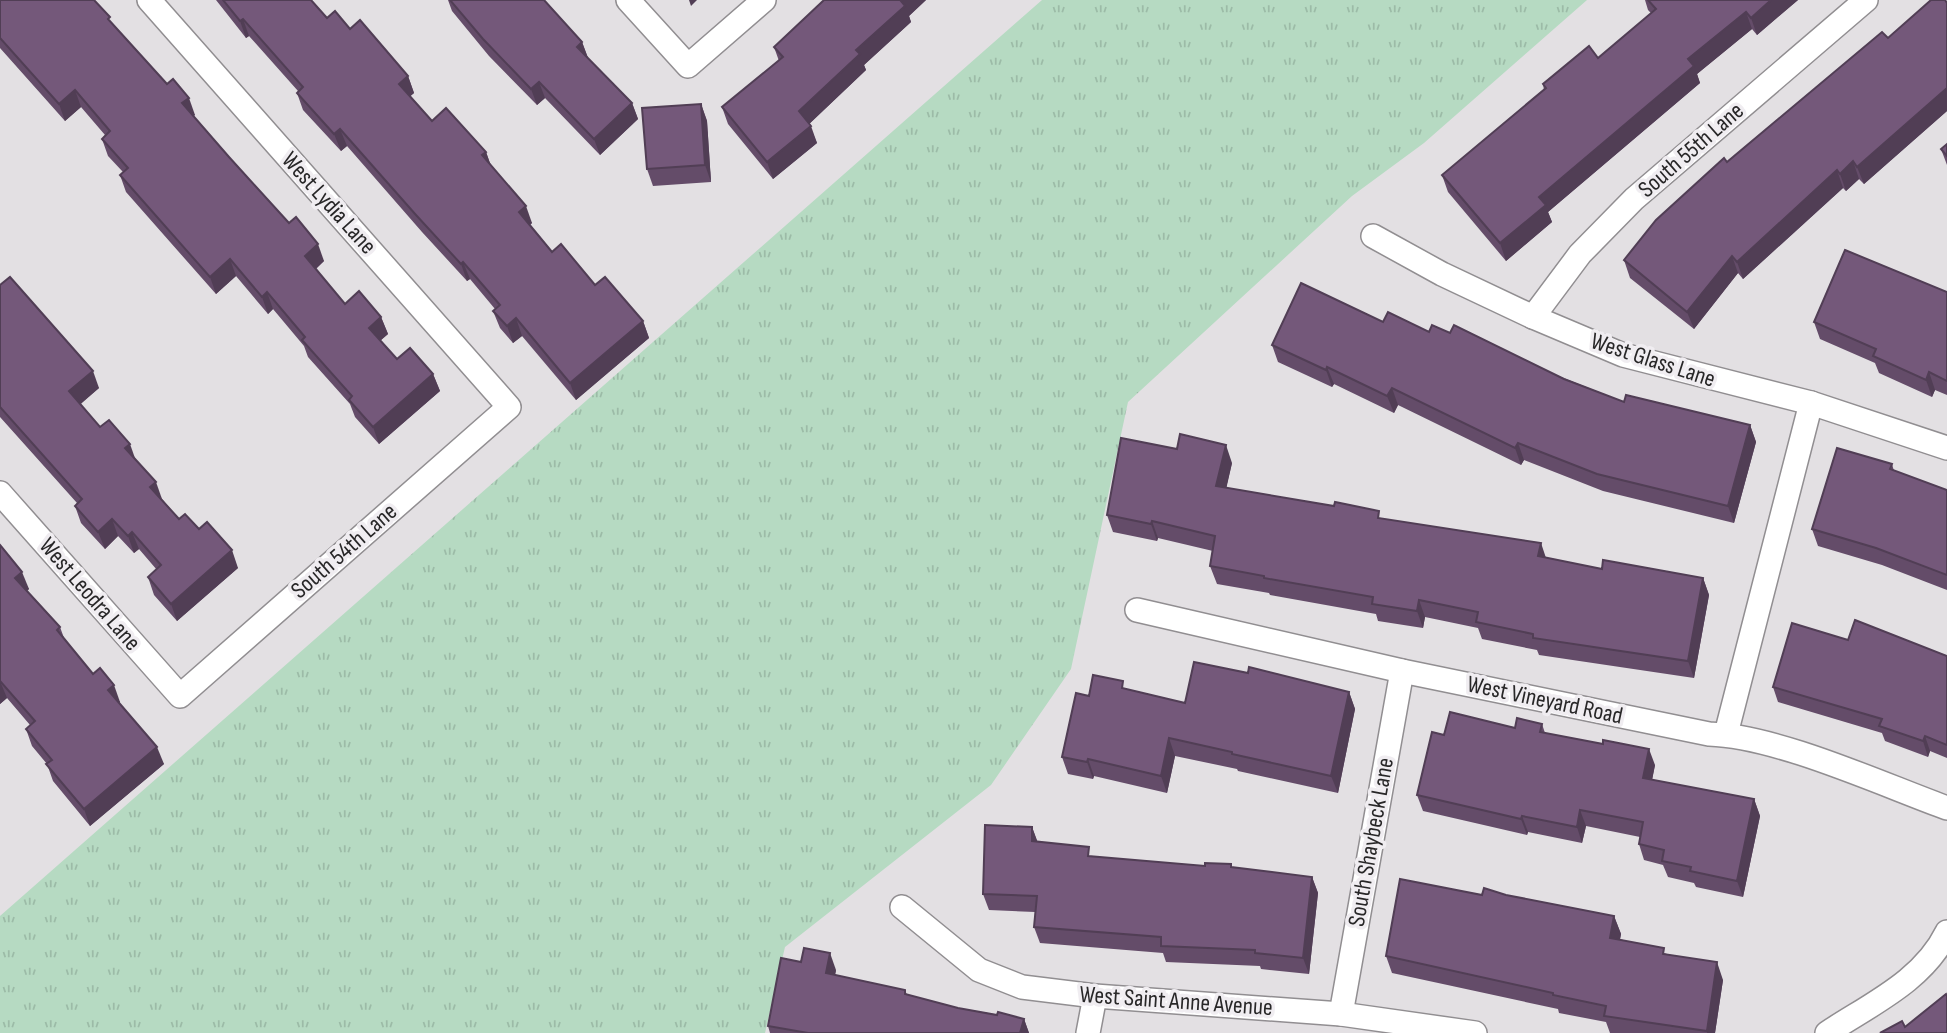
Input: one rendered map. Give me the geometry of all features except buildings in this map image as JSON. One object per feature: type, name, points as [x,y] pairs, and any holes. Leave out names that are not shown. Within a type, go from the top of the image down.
[{"type":"street","name":"West Lydia Lane","points":[[149,0],[509,407]]},
{"type":"street","points":[[628,0],[688,66],[764,0]]},
{"type":"street","name":"South 55th Lane","points":[[1532,317],[1580,254],[1634,199],[1866,0]]},
{"type":"street","name":"West Glass Lane","points":[[1373,236],[1442,274],[1532,317],[1623,355],[1811,402],[1947,449]]},
{"type":"street","points":[[1726,734],[1811,402]]},
{"type":"street","name":"South 54th Lane","points":[[180,696],[509,407]]},
{"type":"street","name":"West Leodra Lane","points":[[0,493],[180,696]]},
{"type":"street","name":"West Vineyard Road","points":[[1137,610],[1402,671],[1709,734],[1726,734],[1801,755],[1947,808]]},
{"type":"street","name":"South Shaybeck Lane","points":[[1341,1014],[1402,671]]},
{"type":"street","name":"West Saint Anne Avenue","points":[[902,907],[979,970],[1022,987],[1095,996],[1341,1014],[1475,1033]]},
{"type":"street","points":[[1827,1033],[1919,974],[1938,951],[1947,932]]},
{"type":"street","points":[[1087,1033],[1095,996]]},
{"type":"green space","points":[[1042,0],[1587,0],[1424,143],[1352,196],[1128,402],[1071,669],[991,785],[785,947],[765,1033],[0,1033],[0,916]]}]
